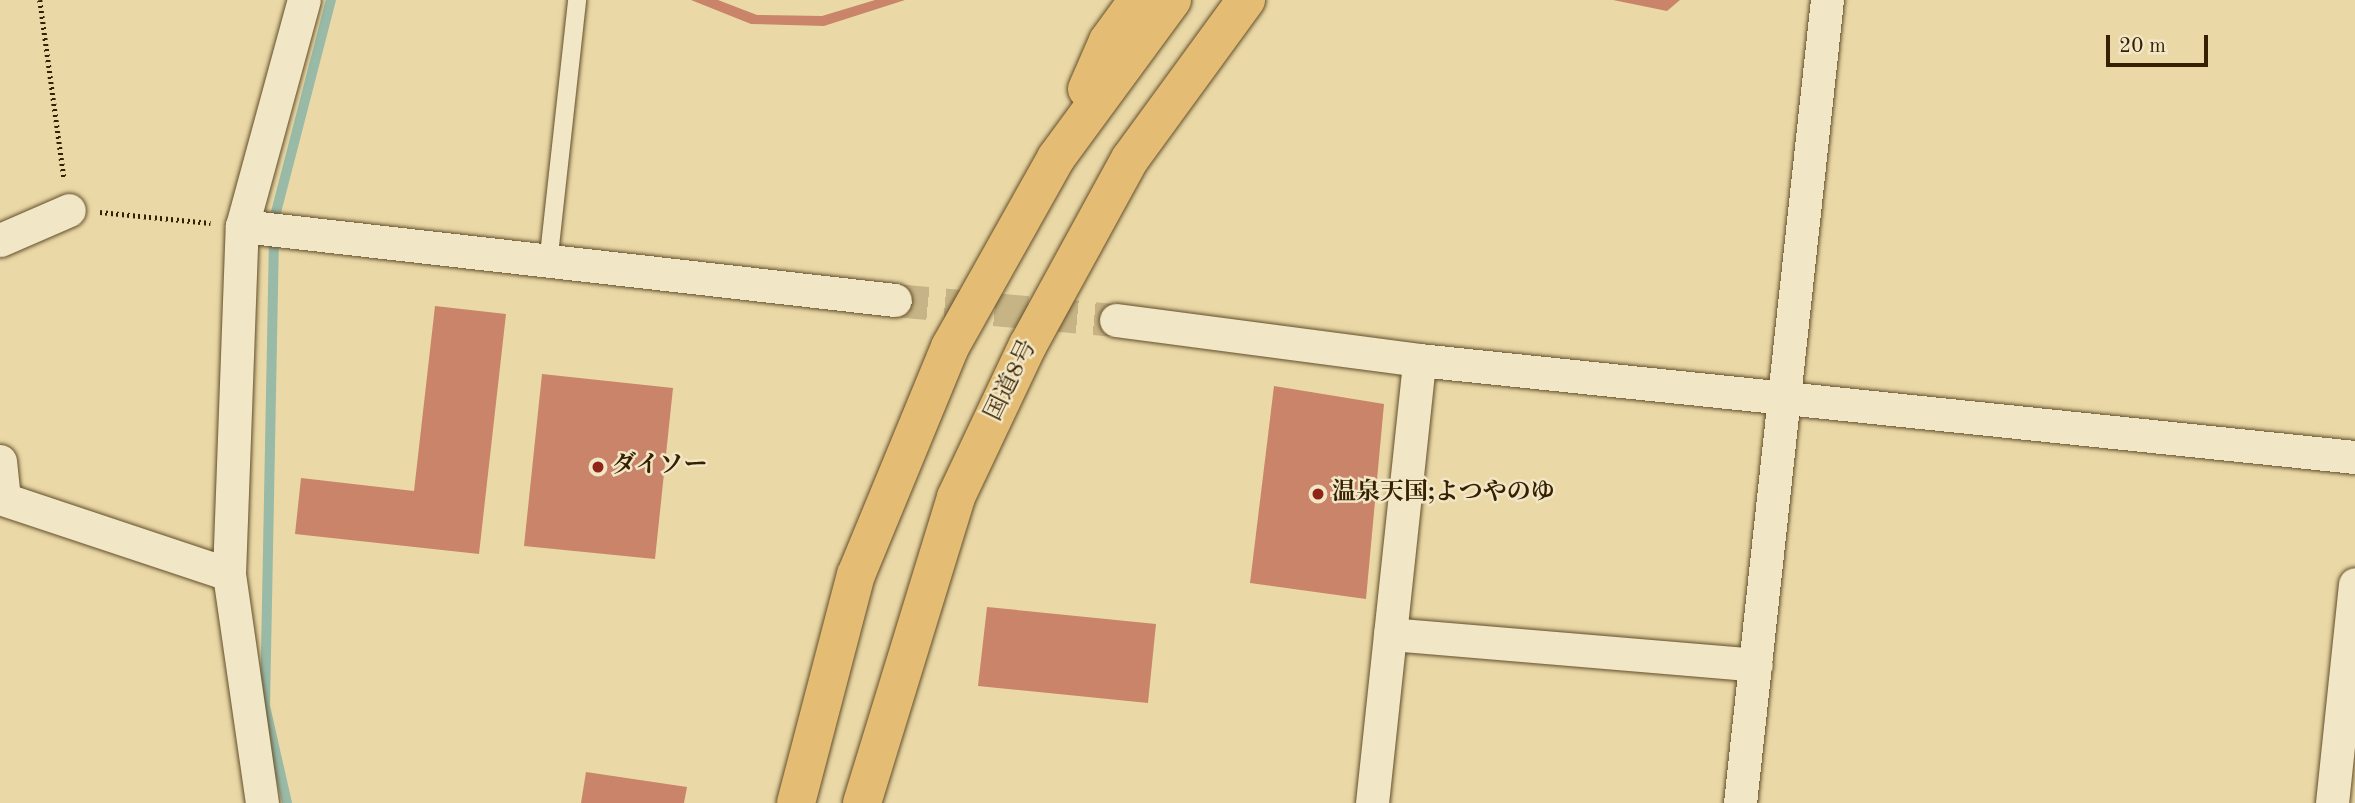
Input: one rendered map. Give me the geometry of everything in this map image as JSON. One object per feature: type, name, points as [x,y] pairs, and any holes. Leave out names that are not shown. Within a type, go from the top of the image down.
[{"type":"highway","points":[[796,803],[856,575],[950,347],[1056,158],[1108,41],[1138,0]]},
{"type":"highway","points":[[1056,158],[1172,0]]},
{"type":"highway","name":"国道8号","points":[[862,803],[956,497],[1028,345],[1130,159],[1246,0]]},
{"type":"street","points":[[262,803],[229,574],[242,226],[303,0]]},
{"type":"street","points":[[1740,803],[1786,398],[1827,0]]},
{"type":"street","points":[[0,240],[69,211]]},
{"type":"street","points":[[242,226],[548,264],[895,300]]},
{"type":"street","points":[[1116,320],[1419,360],[2355,457]]},
{"type":"street","points":[[1372,803],[1419,360]]},
{"type":"street","points":[[0,461],[2,498],[229,574]]},
{"type":"street","points":[[2332,803],[2355,584]]},
{"type":"street","points":[[1390,634],[1756,665]]},
{"type":"lane","points":[[548,264],[577,0]]},
{"type":"path","points":[[40,0],[69,211],[242,226]]},
{"type":"building","points":[[691,0],[718,0],[757,15],[822,16],[875,0],[905,0],[824,26],[751,24]]},
{"type":"building","points":[[1613,0],[1680,0],[1667,11]]},
{"type":"building","points":[[435,306],[506,314],[479,554],[295,534],[301,478],[414,491]]},
{"type":"building","name":"ダイソー","points":[[542,374],[673,388],[655,559],[524,546]]},
{"type":"building","name":"温泉天国;よつやのゆ","points":[[1274,386],[1384,404],[1366,599],[1250,583]]},
{"type":"building","points":[[987,607],[1156,624],[1148,703],[978,686]]},
{"type":"building","points":[[586,772],[687,787],[684,803],[581,803]]},
{"type":"waterway","points":[[287,803],[265,706],[274,220],[331,0]]},
{"type":"tunnel","points":[[895,300],[1116,320]]},
{"type":"place","name":"ダイソー","points":[[598,467]]},
{"type":"place","name":"温泉天国;よつやのゆ","points":[[1318,494]]}]
